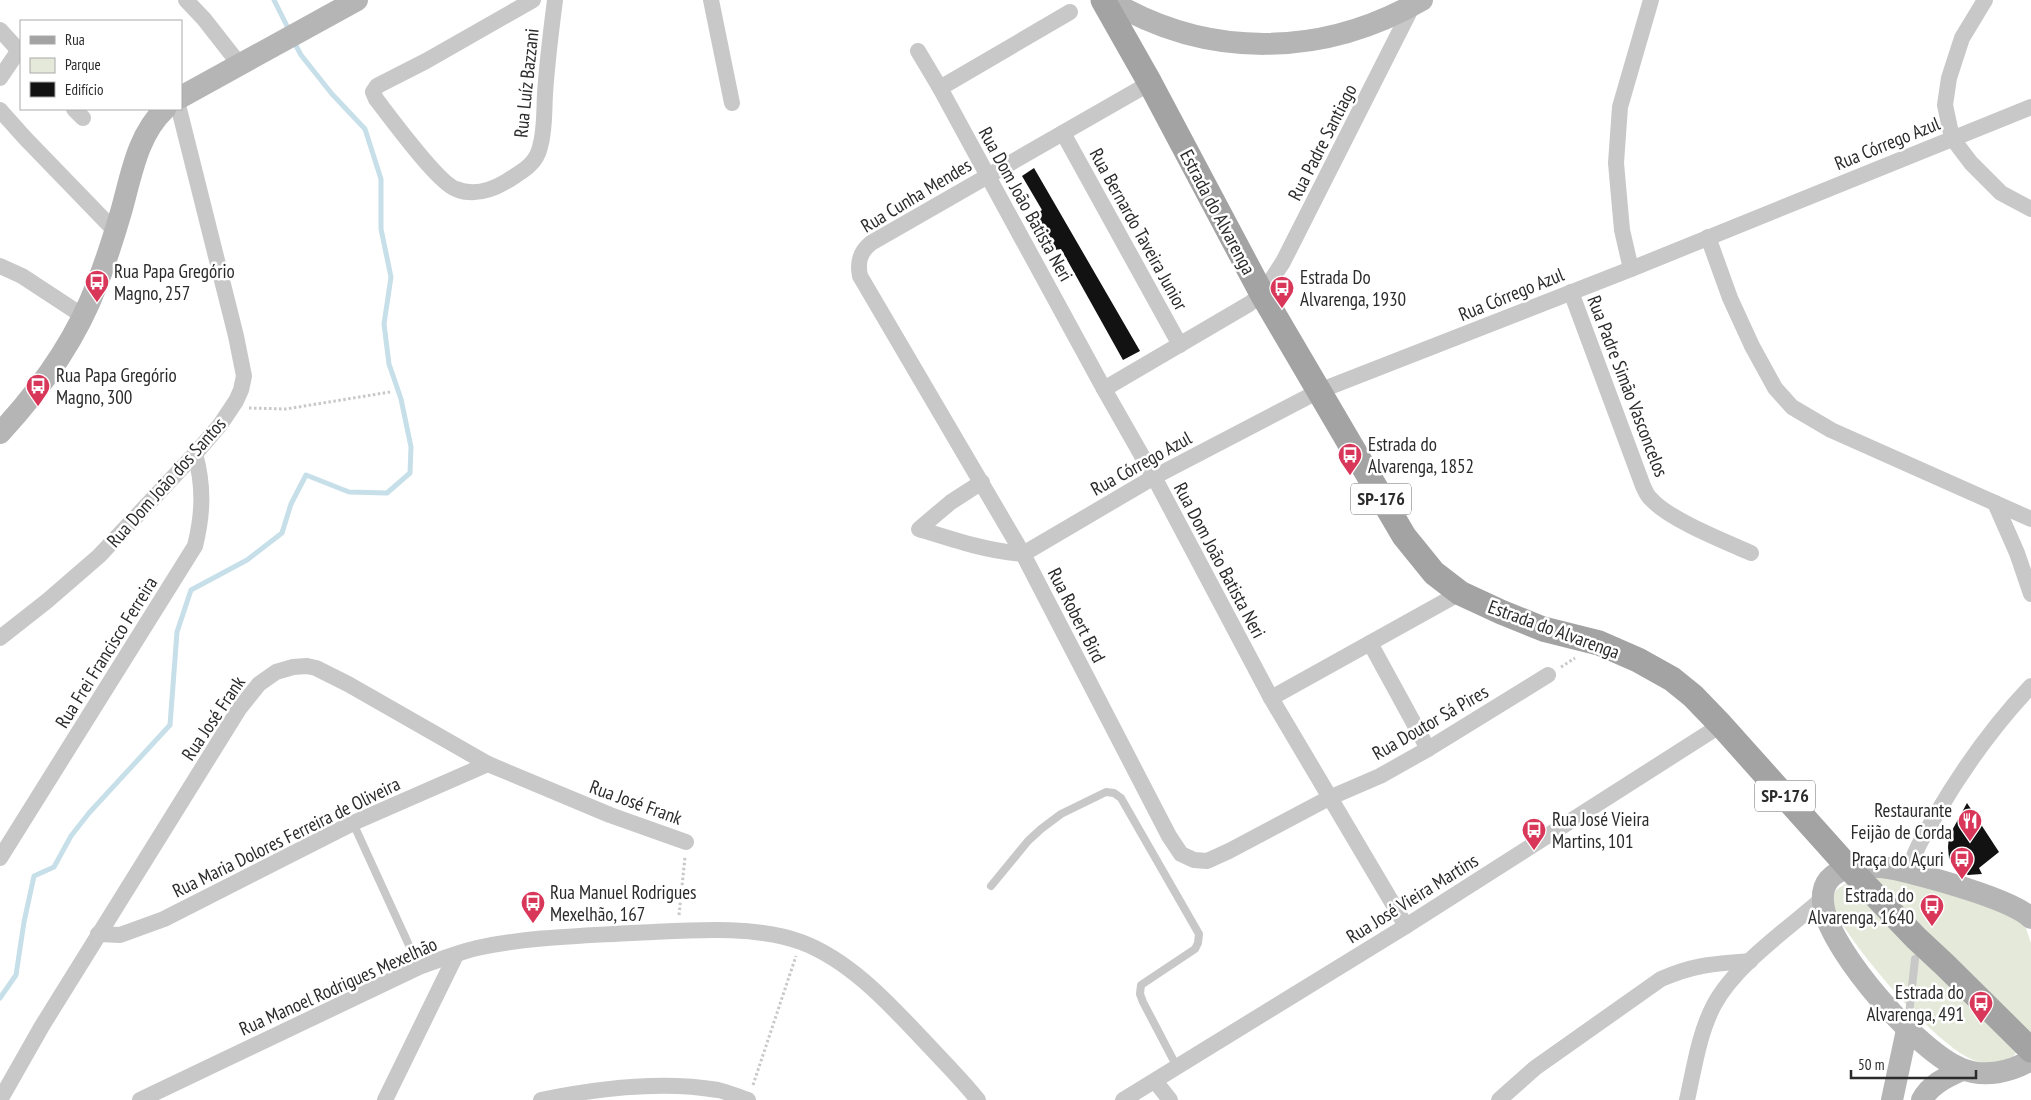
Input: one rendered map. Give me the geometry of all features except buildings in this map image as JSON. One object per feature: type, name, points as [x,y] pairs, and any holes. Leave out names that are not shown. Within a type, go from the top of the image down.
[{"type":"main road","name":"Estrada do Alvarenga","points":[[1103,0],[1150,83],[1262,294],[1404,536],[1434,573],[1460,593],[1501,612],[1543,629],[1599,643],[1638,660],[1672,679],[1693,696],[1720,724],[1848,868],[1916,938],[2031,1050]]},
{"type":"street","points":[[186,0],[204,19],[240,66]]},
{"type":"street","points":[[182,96],[357,0]]},
{"type":"street","name":"Rua Luíz Bazzani","points":[[533,0],[426,61],[377,86],[373,92],[376,99],[410,142],[442,179],[454,189],[470,193],[488,190],[504,183],[535,160],[540,148],[554,0]]},
{"type":"street","points":[[711,0],[732,103]]},
{"type":"street","points":[[1109,0],[1131,14],[1175,31],[1209,40],[1247,45],[1288,44],[1330,37],[1368,26],[1417,2]]},
{"type":"street","points":[[1630,269],[1622,230],[1616,163],[1620,107],[1651,0]]},
{"type":"street","points":[[1986,0],[1962,38],[1949,78],[1946,105],[1952,138],[1971,163],[2001,193],[2031,209]]},
{"type":"street","name":"Rua Padre Santiago","points":[[1262,294],[1283,262],[1417,2]]},
{"type":"street","points":[[940,88],[1070,12]]},
{"type":"street","points":[[1122,33],[1134,25],[1159,24]]},
{"type":"street","points":[[0,30],[20,51],[0,78]]},
{"type":"street","name":"Rua Dom João Batista Neri","points":[[918,51],[1154,477],[1271,698],[1406,926]]},
{"type":"street","name":"Rua Cunha Mendes","points":[[861,254],[871,243],[1150,83]]},
{"type":"street","name":"Rua Córrego Azul","points":[[1023,554],[1154,477],[1319,392],[2031,107]]},
{"type":"street","points":[[0,110],[115,231]]},
{"type":"street","points":[[0,433],[28,403],[57,361],[83,316],[96,286],[115,231],[138,152],[147,132],[164,110]]},
{"type":"street","name":"Rua Dom João dos Santos","points":[[0,638],[99,556],[195,454],[235,403],[241,390],[244,376],[238,344],[180,110]]},
{"type":"street","name":"Rua Bernardo Taveira Junior","points":[[1063,133],[1180,345]]},
{"type":"street","points":[[1708,237],[1730,298],[1752,346],[1775,388],[1792,407],[1831,430],[2031,519]]},
{"type":"street","name":"Rua Robert Bird","points":[[861,254],[858,267],[860,276],[1023,554],[1169,836],[1181,854],[1194,860],[1207,861],[1329,798]]},
{"type":"street","points":[[0,266],[22,276],[83,316]]},
{"type":"street","name":"Rua Padre Simão Vasconcelos","points":[[1571,292],[1649,498],[1661,509],[1751,553]]},
{"type":"street","points":[[1104,389],[1249,304],[1262,294]]},
{"type":"street","name":"Rua Frei Francisco Ferreira","points":[[0,858],[195,546],[201,523],[203,495],[201,474],[195,454]]},
{"type":"street","points":[[982,482],[951,502],[920,529],[974,546],[1000,552],[1023,554]]},
{"type":"street","points":[[1996,503],[2017,553],[2031,594]]},
{"type":"street","points":[[1271,698],[1460,593]]},
{"type":"street","points":[[1370,643],[1428,749]]},
{"type":"street","name":"Rua José Frank","points":[[0,1100],[98,934],[239,709],[259,684],[276,672],[293,667],[307,666],[321,670],[488,764],[602,812],[686,842]]},
{"type":"street","name":"Rua Doutor Sá Pires","points":[[1329,798],[1380,776],[1428,749],[1548,675]]},
{"type":"street","points":[[1908,872],[1924,835],[1949,793],[1987,737],[2007,711],[2031,686]]},
{"type":"street","name":"Rua José Vieira Martins","points":[[1123,1100],[1406,926],[1720,724]]},
{"type":"street","name":"Rua Maria Dolores Ferreira de Oliveira","points":[[98,934],[120,935],[164,919],[353,823],[488,764]]},
{"type":"street","points":[[2030,916],[2016,908],[1984,896],[1908,872],[1863,865],[1848,868],[1831,877],[1826,883],[1822,899],[1825,914],[1850,960],[1907,1030],[1938,1055],[1962,1070],[1986,1074],[2018,1068],[2031,1060]]},
{"type":"street","points":[[1687,1100],[1704,1032],[1714,1005],[1729,983],[1750,961],[1822,899]]},
{"type":"street","name":"Rua Manoel Rodrigues Mexelhão","points":[[140,1100],[419,967],[456,955],[476,949],[540,938],[678,931],[736,931],[772,935],[801,942],[828,955],[858,976],[902,1017],[978,1100]]},
{"type":"street","points":[[385,1100],[456,955]]},
{"type":"street","points":[[1499,1100],[1543,1063],[1661,979],[1684,969],[1710,963],[1750,961]]},
{"type":"street","points":[[1892,1100],[1907,1030]]},
{"type":"street","points":[[1922,1100],[1924,1095],[1939,1081],[1962,1070]]},
{"type":"street","points":[[1155,1081],[1170,1100]]},
{"type":"street","points":[[541,1100],[623,1088],[666,1093],[720,1090],[748,1100]]},
{"type":"lane","points":[[991,886],[1028,841],[1061,814],[1106,792],[1114,793],[1121,798],[1199,934],[1195,949],[1141,985],[1140,994],[1143,1002],[1177,1067]]},
{"type":"lane","points":[[353,823],[419,967]]},
{"type":"lane","points":[[1907,1030],[1914,959]]},
{"type":"path","points":[[235,403],[254,410],[286,409],[390,392]]},
{"type":"path","points":[[678,931],[686,842]]},
{"type":"path","points":[[748,1100],[801,942]]},
{"type":"green space","points":[[1900,875],[2022,917],[2031,943],[2031,1034],[2007,1064],[1987,1064],[1976,1061],[1959,1052],[1917,1016],[1874,967],[1830,903],[1836,890],[1850,881]]},
{"type":"waterway","points":[[274,0],[290,32]]},
{"type":"waterway","points":[[0,998],[16,975],[24,922],[34,876],[54,867],[71,836],[89,813],[170,725],[177,632],[191,590],[247,560],[282,533],[291,504],[306,475],[349,492],[387,493],[410,473],[411,447],[401,399],[389,364],[384,324],[391,277],[381,229],[381,179],[365,129],[332,94],[301,55],[294,42]]},
{"type":"place","name":"Rua Papa Gregório Magno, 257","points":[[97,303]]},
{"type":"place","name":"Estrada Do Alvarenga, 1930","points":[[1282,309]]},
{"type":"place","name":"Rua Papa Gregório Magno, 300","points":[[38,407]]},
{"type":"place","name":"Estrada do Alvarenga, 1852","points":[[1350,476]]},
{"type":"place","name":"Restaurante Feijão de Corda","points":[[1970,842]]},
{"type":"place","name":"Rua José Vieira Martins, 101","points":[[1534,851]]},
{"type":"place","name":"Praça do Açuri","points":[[1962,880]]},
{"type":"place","name":"Rua Manuel Rodrigues Mexelhão, 167","points":[[533,924]]},
{"type":"place","name":"Estrada do Alvarenga, 1640","points":[[1932,927]]},
{"type":"place","name":"Estrada do Alvarenga, 491","points":[[1981,1024]]}]
